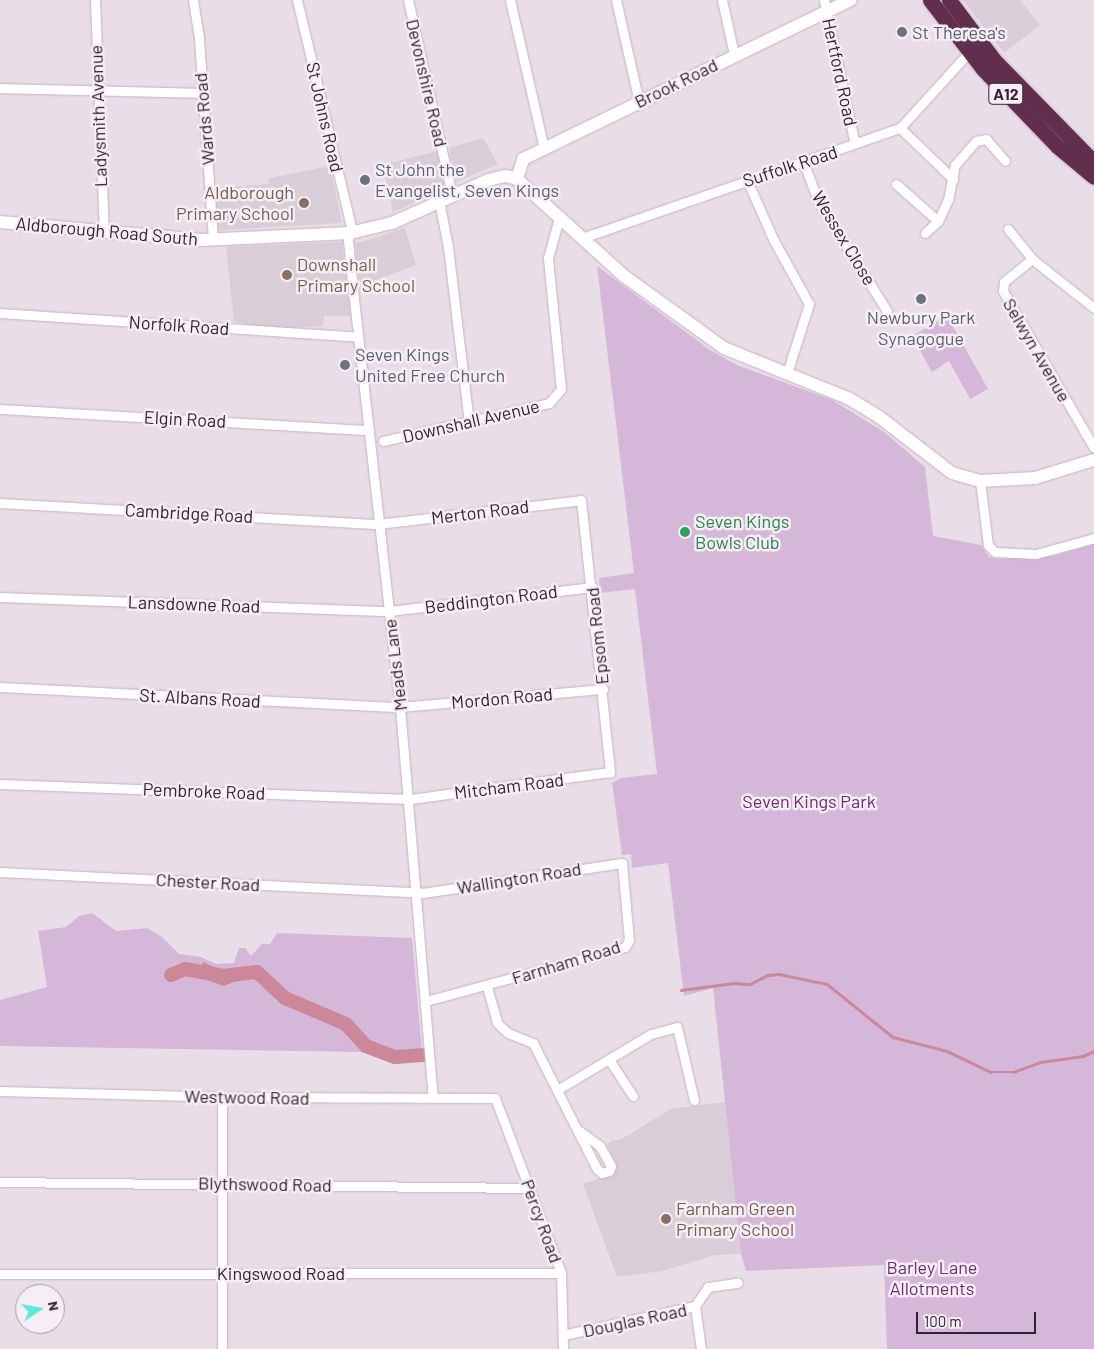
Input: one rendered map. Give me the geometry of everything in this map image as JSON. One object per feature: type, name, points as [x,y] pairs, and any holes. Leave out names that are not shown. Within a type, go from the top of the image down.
[{"type":"highway","name":"A12","points":[[930,0],[983,69],[1056,146],[1094,177]]},
{"type":"highway","name":"A12","points":[[949,0],[994,60],[1091,154]]},
{"type":"street","name":"Ladysmith Avenue","points":[[95,0],[96,90],[104,232]]},
{"type":"street","name":"Wards Road","points":[[194,0],[213,240]]},
{"type":"street","name":"St Johns Road","points":[[297,0],[350,233]]},
{"type":"street","name":"Devonshire Road","points":[[408,0],[452,195]]},
{"type":"street","points":[[510,0],[544,149]]},
{"type":"street","points":[[616,0],[638,102]]},
{"type":"street","points":[[722,0],[734,54]]},
{"type":"street","name":"Brook Road","points":[[517,179],[522,159],[734,54],[825,6],[850,0]]},
{"type":"street","name":"Hertford Road","points":[[825,6],[855,144]]},
{"type":"street","name":"Suffolk Road","points":[[582,238],[748,180],[804,164],[900,128],[970,51]]},
{"type":"street","points":[[0,88],[202,93]]},
{"type":"street","points":[[900,128],[953,179]]},
{"type":"street","points":[[925,233],[938,221],[953,179],[955,165],[976,141],[986,139],[1005,160]]},
{"type":"street","name":"Wessex Close","points":[[804,164],[818,201],[887,311]]},
{"type":"street","name":"Aldborough Road South","points":[[0,222],[213,240],[350,233],[392,223],[452,195],[500,176],[517,179]]},
{"type":"street","points":[[517,179],[624,276],[724,348],[848,398],[878,416],[943,468],[980,481],[1035,478],[1094,460]]},
{"type":"street","points":[[748,180],[773,239],[809,304],[787,373]]},
{"type":"street","points":[[896,184],[938,221]]},
{"type":"street","points":[[439,202],[448,247],[469,422]]},
{"type":"street","name":"Downshall Avenue","points":[[383,441],[549,403],[561,389],[548,258],[558,218]]},
{"type":"street","points":[[1008,229],[1032,259],[1094,308]]},
{"type":"street","name":"Meads Lane","points":[[350,233],[358,337],[409,798],[433,1098]]},
{"type":"street","name":"Selwyn Avenue","points":[[1032,259],[1004,282],[1003,291],[1094,448]]},
{"type":"street","name":"Norfolk Road","points":[[0,313],[358,337]]},
{"type":"street","name":"Elgin Road","points":[[0,409],[369,430]]},
{"type":"street","points":[[980,481],[988,545],[995,552],[1036,554],[1094,538]]},
{"type":"street","name":"Merton Road","points":[[378,524],[581,500]]},
{"type":"street","name":"Epsom Road","points":[[581,500],[593,587],[610,772]]},
{"type":"street","name":"Cambridge Road","points":[[0,503],[378,524]]},
{"type":"street","name":"Beddington Road","points":[[389,611],[593,587]]},
{"type":"street","name":"Lansdowne Road","points":[[0,597],[389,611]]},
{"type":"street","name":"St. Albans Road","points":[[0,687],[400,707]]},
{"type":"street","name":"Mordon Road","points":[[400,707],[603,689]]},
{"type":"street","name":"Mitcham Road","points":[[409,798],[610,772]]},
{"type":"street","name":"Pembroke Road","points":[[0,784],[409,798]]},
{"type":"street","name":"Wallington Road","points":[[416,893],[622,863]]},
{"type":"street","name":"Farnham Road","points":[[426,1002],[628,945],[622,863]]},
{"type":"street","name":"Chester Road","points":[[0,872],[416,893]]},
{"type":"street","points":[[487,986],[497,1023],[508,1033],[533,1043],[597,1170],[602,1173],[609,1171],[611,1166],[600,1146],[579,1131]]},
{"type":"street","points":[[557,1090],[610,1061],[651,1034],[677,1027],[694,1100]]},
{"type":"street","points":[[610,1061],[633,1096]]},
{"type":"street","name":"Westwood Road","points":[[0,1091],[222,1097],[495,1098]]},
{"type":"street","points":[[222,1097],[222,1349]]},
{"type":"street","name":"Percy Road","points":[[495,1098],[561,1273],[563,1349]]},
{"type":"street","name":"Blythswood Road","points":[[0,1182],[222,1182],[530,1188]]},
{"type":"street","name":"Kingswood Road","points":[[0,1274],[561,1273]]},
{"type":"street","points":[[695,1306],[708,1287],[738,1283]]},
{"type":"street","name":"Douglas Road","points":[[563,1336],[695,1306],[701,1349]]},
{"type":"shaded area","points":[[963,0],[1020,0],[1040,25],[1004,53]]},
{"type":"shaded area","points":[[483,138],[498,164],[457,182],[449,148]]},
{"type":"shaded area","points":[[437,151],[445,189],[393,212],[383,165]]},
{"type":"shaded area","name":"Aldborough Primary School","points":[[330,166],[342,223],[219,230],[214,188],[269,184],[269,178]]},
{"type":"shaded area","points":[[405,228],[416,265],[360,286],[355,244]]},
{"type":"shaded area","name":"Downshall Primary School","points":[[342,242],[350,316],[324,316],[323,326],[249,330],[245,323],[234,322],[226,247]]},
{"type":"shaded area","points":[[203,962],[222,971],[240,970],[243,978],[224,986],[207,980],[200,971]]},
{"type":"shaded area","name":"Farnham Green Primary School","points":[[725,1102],[741,1254],[715,1255],[662,1271],[617,1277],[583,1184],[606,1176],[615,1163],[607,1144],[612,1140],[620,1140],[671,1109]]},
{"type":"green space","points":[[597,266],[710,350],[737,365],[832,400],[884,432],[925,467],[933,536],[981,545],[989,557],[999,559],[1054,556],[1094,544],[1094,1349],[887,1349],[884,1265],[746,1271],[741,1254],[713,988],[684,996],[668,863],[632,868],[631,854],[622,855],[612,783],[621,778],[657,774],[635,589],[600,593],[599,578],[634,573]]},
{"type":"green space","points":[[947,316],[988,389],[970,399],[949,361],[932,372],[912,336]]},
{"type":"green space","points":[[92,913],[116,931],[147,928],[162,937],[179,954],[201,957],[216,964],[234,963],[239,948],[245,948],[251,956],[262,944],[270,944],[277,933],[412,938],[422,1053],[0,1046],[0,1000],[47,987],[38,931],[66,927],[79,916]]},
{"type":"waterway","points":[[171,975],[185,969],[223,976],[257,972],[285,998],[346,1024],[366,1046],[395,1057],[422,1055]]},
{"type":"waterway","points":[[681,990],[734,983],[750,984],[768,975],[779,974],[827,984],[893,1037],[947,1051],[991,1072],[1013,1072],[1041,1062],[1083,1056],[1094,1051]]},
{"type":"place","name":"St Theresa's","points":[[902,32]]},
{"type":"place","name":"St John the Evangelist, Seven Kings","points":[[365,180]]},
{"type":"place","name":"Aldborough Primary School","points":[[304,203]]},
{"type":"place","name":"Downshall Primary School","points":[[287,275]]},
{"type":"place","name":"Newbury Park Synagogue","points":[[921,299]]},
{"type":"place","name":"Seven Kings United Free Church","points":[[345,365]]},
{"type":"place","name":"Seven Kings Bowls Club","points":[[685,532]]},
{"type":"place","name":"Farnham Green Primary School","points":[[666,1219]]},
{"type":"park label","name":"Seven Kings Park","points":[[809,801]]},
{"type":"park label","name":"Barley Lane Allotments","points":[[932,1278]]}]
